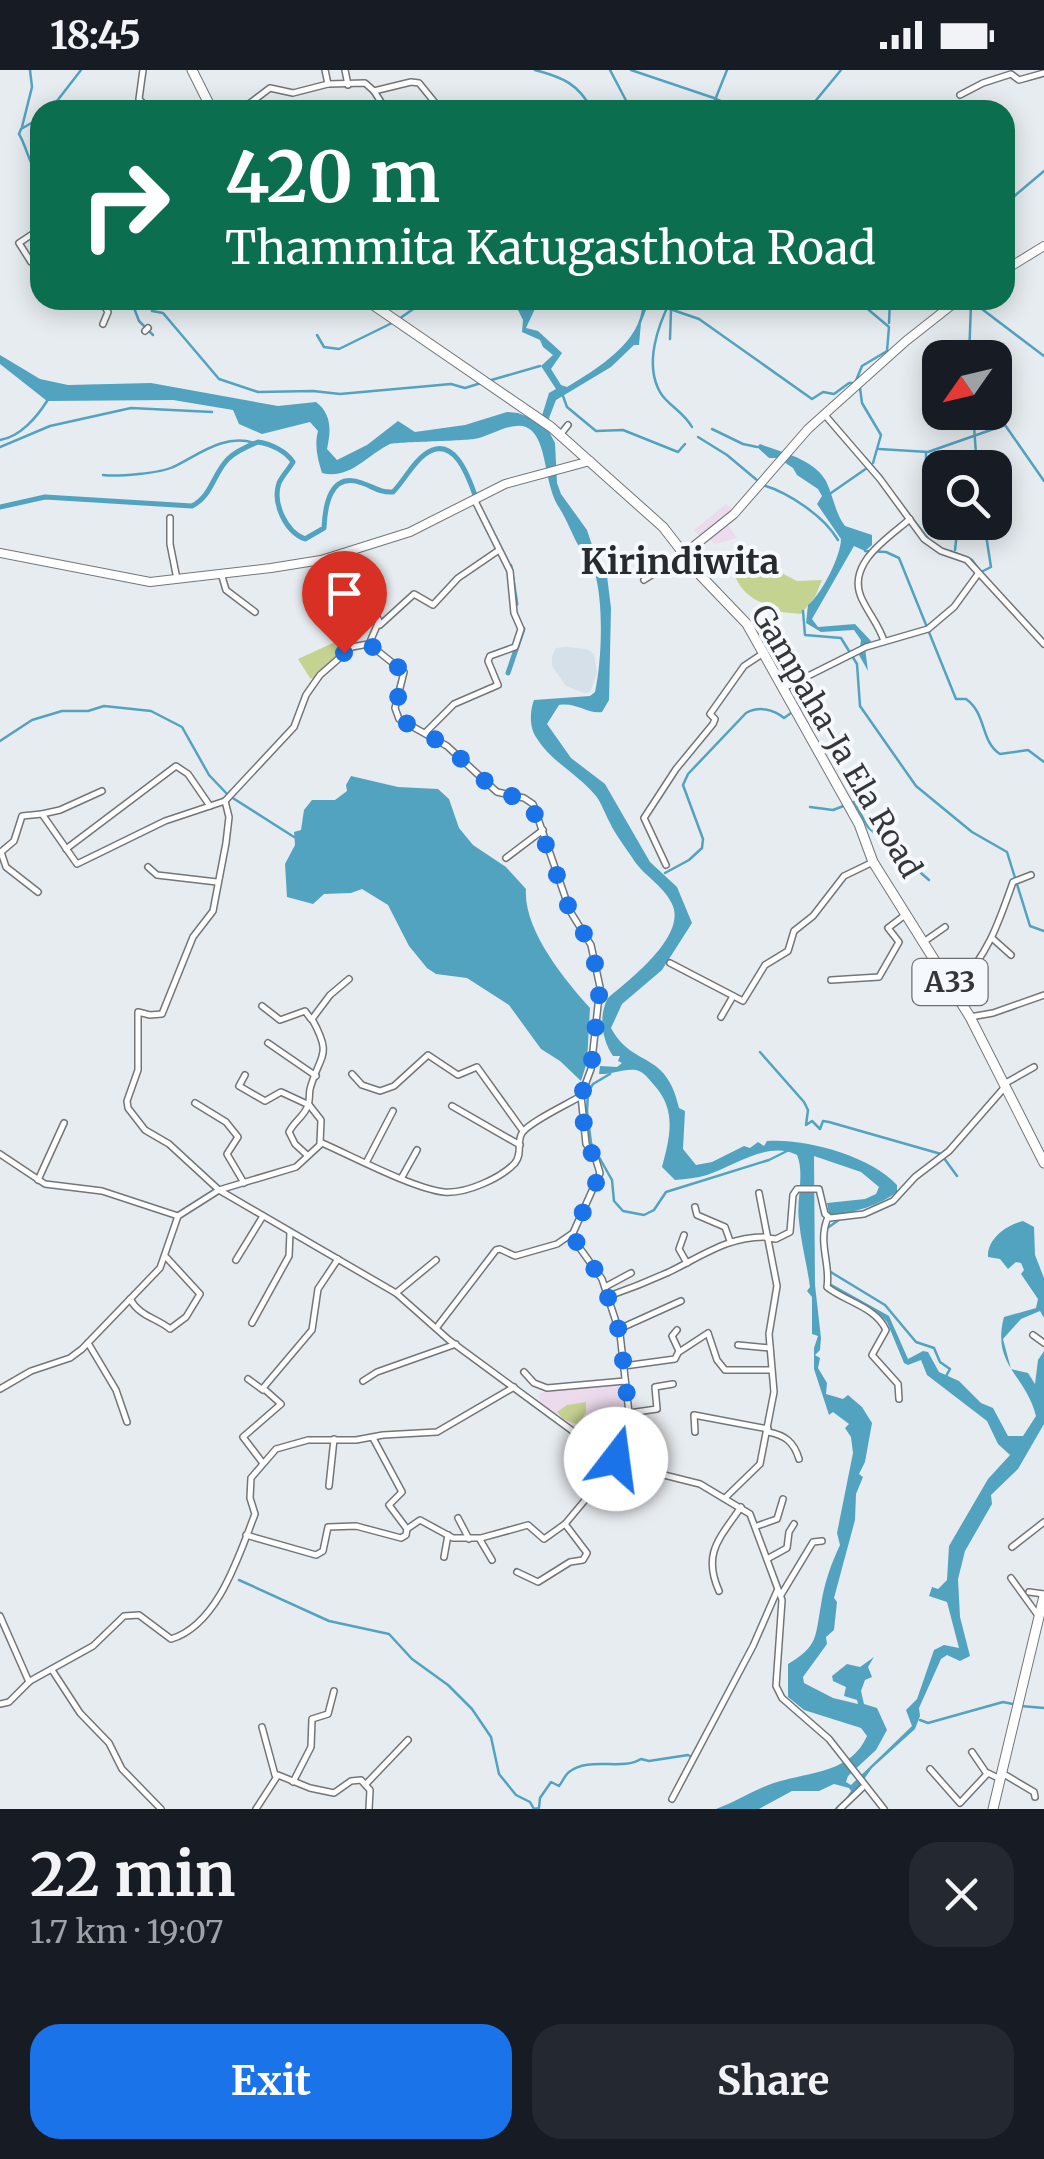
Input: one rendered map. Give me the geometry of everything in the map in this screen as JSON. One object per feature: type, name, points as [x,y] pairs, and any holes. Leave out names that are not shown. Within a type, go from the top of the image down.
[{"type":"highway","points":[[192,70],[207,100]]},
{"type":"highway","name":"Gampaha-Ja Ela Road","points":[[380,310],[560,435],[663,527],[747,624],[847,804],[873,862],[970,1018],[1044,1163]]},
{"type":"highway","points":[[993,1809],[1044,1595]]},
{"type":"main road","points":[[1015,264],[1044,246]]},
{"type":"main road","points":[[684,554],[734,514],[824,414],[945,310]]},
{"type":"main road","points":[[0,552],[127,579],[177,579],[272,568],[345,553],[410,532],[505,484],[590,461]]},
{"type":"street","points":[[140,100],[142,70]]},
{"type":"street","points":[[325,70],[328,84]]},
{"type":"street","points":[[346,70],[348,85]]},
{"type":"street","points":[[960,96],[1011,74],[1020,80],[1044,73]]},
{"type":"street","points":[[374,91],[416,82],[432,100]]},
{"type":"street","points":[[254,100],[270,88],[290,94],[328,84],[367,83],[380,100]]},
{"type":"street","points":[[30,236],[19,243],[30,260]]},
{"type":"street","points":[[103,324],[107,310]]},
{"type":"street","points":[[824,414],[931,546],[966,560],[1044,644]]},
{"type":"street","points":[[560,435],[568,425]]},
{"type":"street","points":[[425,733],[454,704],[496,687],[499,682],[488,661],[490,656],[515,647],[521,629],[514,613],[510,571],[474,499]]},
{"type":"street","points":[[170,518],[177,579]]},
{"type":"street","points":[[884,641],[858,587],[869,553],[910,520]]},
{"type":"street","points":[[369,644],[380,625],[414,594],[433,605],[458,578],[499,550]]},
{"type":"street","points":[[345,553],[380,625]]},
{"type":"street","points":[[644,580],[684,554]]},
{"type":"street","points":[[222,573],[226,590],[254,612]]},
{"type":"street","points":[[784,688],[857,652],[926,630],[954,607],[978,574]]},
{"type":"street","points":[[42,814],[77,864],[84,864],[165,821],[225,801],[289,734],[311,686],[324,671],[352,646],[369,644],[404,672],[396,715],[468,763],[497,792],[530,801],[570,911],[591,945],[600,987],[591,1069],[581,1096],[586,1144],[600,1174],[573,1234],[557,1244],[516,1256],[496,1250],[436,1328]]},
{"type":"street","points":[[666,865],[644,818],[676,768],[715,722],[710,714],[744,666],[765,652]]},
{"type":"street","points":[[66,849],[176,766],[188,774],[210,806]]},
{"type":"street","points":[[38,892],[6,868],[1,852],[14,841],[22,816],[60,810],[102,791]]},
{"type":"street","points":[[225,801],[229,818],[212,911],[194,937],[162,1014],[138,1012],[140,1053],[128,1108],[145,1130],[169,1144],[219,1190],[396,1294],[456,1344],[615,1462],[700,1484],[741,1508],[757,1526],[781,1595],[776,1686],[782,1698],[818,1728],[846,1759],[884,1809]]},
{"type":"street","points":[[506,858],[543,830]]},
{"type":"street","points":[[670,962],[743,1000],[765,965],[788,951],[794,931],[813,916],[846,874],[873,862]]},
{"type":"street","points":[[148,868],[156,874],[217,882]]},
{"type":"street","points":[[955,991],[1000,923],[1013,882],[1032,875]]},
{"type":"street","points":[[831,980],[880,977],[898,942],[888,928],[907,913]]},
{"type":"street","points":[[925,941],[945,927]]},
{"type":"street","points":[[992,938],[1011,955]]},
{"type":"street","points":[[313,1021],[330,996],[349,979]]},
{"type":"street","points":[[970,1018],[1044,995]]},
{"type":"street","points":[[721,1017],[732,997]]},
{"type":"street","points":[[262,1006],[280,1020],[305,1011],[320,1030],[324,1054],[309,1104],[294,1120],[290,1132],[295,1144],[307,1154]]},
{"type":"street","points":[[268,1044],[316,1076]]},
{"type":"street","points":[[352,1074],[362,1085],[380,1091],[394,1086],[428,1055],[458,1074],[477,1066],[523,1131]]},
{"type":"street","points":[[828,1218],[864,1214],[893,1202],[948,1152],[1005,1085],[1034,1068]]},
{"type":"street","points":[[0,1389],[31,1371],[70,1358],[88,1343],[160,1268],[178,1216],[219,1190],[293,1168],[320,1143],[320,1120],[309,1104],[281,1092],[265,1102],[239,1086],[245,1075]]},
{"type":"street","points":[[320,1143],[444,1192],[469,1188],[514,1164],[523,1131],[581,1096]]},
{"type":"street","points":[[194,1102],[221,1118],[238,1137],[227,1154],[244,1183]]},
{"type":"street","points":[[452,1106],[520,1145]]},
{"type":"street","points":[[367,1161],[393,1111]]},
{"type":"street","points":[[38,1180],[64,1123]]},
{"type":"street","points":[[402,1177],[417,1150]]},
{"type":"street","points":[[0,1154],[38,1180],[102,1191],[178,1216]]},
{"type":"street","points":[[609,1296],[730,1241],[746,1236],[776,1239],[789,1233],[797,1189],[819,1189],[828,1218],[822,1234],[827,1287],[885,1324],[886,1330],[872,1355],[898,1384],[899,1399]]},
{"type":"street","points":[[725,1498],[760,1464],[774,1392],[768,1334],[777,1293],[759,1192]]},
{"type":"street","points":[[695,1207],[697,1215],[725,1227],[730,1241]]},
{"type":"street","points":[[236,1260],[263,1216]]},
{"type":"street","points":[[252,1323],[290,1256],[290,1232]]},
{"type":"street","points":[[246,1535],[316,1555],[322,1551],[328,1527],[356,1526],[401,1538],[420,1520],[448,1535],[469,1539],[528,1526],[544,1538],[565,1524],[615,1462],[629,1413],[619,1330],[609,1296],[573,1234]]},
{"type":"street","points":[[684,1235],[679,1248],[687,1263]]},
{"type":"street","points":[[130,1299],[150,1320],[162,1322],[170,1329],[186,1317],[200,1294],[166,1257]]},
{"type":"street","points":[[264,1390],[312,1330],[318,1289],[338,1258]]},
{"type":"street","points":[[396,1294],[436,1260]]},
{"type":"street","points":[[605,1287],[631,1274]]},
{"type":"street","points":[[619,1330],[681,1302]]},
{"type":"street","points":[[677,1330],[673,1341],[679,1352]]},
{"type":"street","points":[[624,1366],[665,1363],[708,1333],[724,1370],[772,1370]]},
{"type":"street","points":[[1033,1335],[1044,1343]]},
{"type":"street","points":[[88,1343],[116,1390],[127,1422]]},
{"type":"street","points":[[363,1381],[377,1372],[456,1344]]},
{"type":"street","points":[[738,1344],[770,1348]]},
{"type":"street","points":[[524,1372],[540,1387],[625,1381]]},
{"type":"street","points":[[248,1379],[281,1404],[243,1436],[262,1462]]},
{"type":"street","points":[[629,1413],[657,1409],[655,1388],[673,1384]]},
{"type":"street","points":[[0,1704],[9,1702],[29,1682],[92,1646],[124,1616],[139,1615],[170,1639],[182,1634],[216,1599],[255,1514],[250,1498],[251,1478],[276,1449],[334,1439],[437,1432],[514,1387]]},
{"type":"street","points":[[695,1432],[694,1416],[768,1431],[784,1436],[799,1460]]},
{"type":"street","points":[[373,1438],[402,1492],[390,1506],[407,1529]]},
{"type":"street","points":[[329,1486],[334,1439]]},
{"type":"street","points":[[757,1526],[777,1519],[783,1500]]},
{"type":"street","points":[[719,1591],[710,1566],[716,1541],[741,1508]]},
{"type":"street","points":[[458,1518],[469,1539]]},
{"type":"street","points":[[1012,1547],[1044,1522]]},
{"type":"street","points":[[517,1572],[538,1582],[570,1562],[584,1560],[588,1553],[565,1524]]},
{"type":"street","points":[[767,1559],[787,1548],[794,1524]]},
{"type":"street","points":[[444,1558],[448,1535]]},
{"type":"street","points":[[480,1538],[492,1560]]},
{"type":"street","points":[[672,1799],[781,1595],[813,1542],[822,1540]]},
{"type":"street","points":[[1010,1578],[1041,1618]]},
{"type":"street","points":[[1028,1592],[1044,1595]]},
{"type":"street","points":[[0,1616],[29,1682]]},
{"type":"street","points":[[52,1670],[80,1713],[109,1743],[122,1769],[162,1809]]},
{"type":"street","points":[[293,1782],[311,1747],[312,1719],[328,1714],[334,1691]]},
{"type":"street","points":[[256,1809],[276,1775],[262,1727]]},
{"type":"street","points":[[366,1784],[408,1740]]},
{"type":"street","points":[[972,1752],[987,1774],[1034,1792],[1035,1797]]},
{"type":"street","points":[[930,1770],[960,1803],[987,1774]]},
{"type":"street","points":[[276,1775],[334,1792],[358,1778],[370,1790],[369,1809]]},
{"type":"street","points":[[840,1809],[860,1779]]},
{"type":"shaded area","points":[[726,504],[733,510],[725,521],[737,538],[715,544],[706,536],[700,537],[694,530]]},
{"type":"shaded area","points":[[556,648],[594,654],[597,673],[590,692],[566,686],[552,666]]},
{"type":"shaded area","points":[[623,1383],[626,1415],[614,1458],[541,1405],[539,1395],[547,1390]]},
{"type":"green space","points":[[738,565],[772,568],[797,581],[822,580],[801,614],[781,612],[744,591],[733,570]]},
{"type":"green space","points":[[335,642],[344,649],[310,678],[298,659]]},
{"type":"green space","points":[[586,1402],[579,1425],[557,1412],[567,1405]]},
{"type":"water","points":[[518,310],[534,310],[526,328],[538,331],[562,353],[551,369],[561,385],[567,387],[617,351],[636,328],[641,310],[646,310],[639,345],[556,400],[546,426],[555,443],[557,483],[606,568],[611,608],[609,700],[602,712],[559,705],[547,724],[571,758],[605,784],[650,862],[677,887],[692,923],[662,970],[622,1004],[611,1028],[629,1050],[666,1076],[679,1108],[685,1111],[683,1149],[696,1165],[758,1142],[764,1146],[767,1141],[799,1142],[853,1157],[897,1185],[897,1192],[874,1205],[829,1214],[827,1203],[865,1199],[876,1194],[879,1187],[861,1172],[814,1156],[815,1285],[821,1338],[820,1350],[815,1355],[820,1358],[818,1368],[827,1383],[826,1394],[843,1399],[848,1395],[872,1423],[859,1474],[863,1477],[856,1494],[855,1520],[834,1598],[834,1630],[803,1677],[804,1683],[833,1698],[858,1704],[844,1696],[846,1687],[833,1681],[832,1676],[847,1664],[860,1667],[874,1657],[868,1667],[872,1677],[865,1680],[861,1691],[864,1704],[877,1708],[887,1730],[876,1750],[848,1776],[846,1782],[851,1785],[912,1726],[906,1710],[917,1699],[934,1650],[944,1645],[959,1648],[947,1602],[929,1596],[932,1587],[938,1589],[947,1580],[949,1546],[988,1479],[1010,1455],[998,1444],[987,1421],[927,1375],[921,1360],[904,1363],[887,1322],[878,1313],[829,1287],[830,1283],[889,1316],[908,1359],[928,1352],[939,1372],[959,1381],[981,1403],[993,1408],[1008,1436],[1023,1436],[1036,1416],[1011,1369],[1028,1373],[1035,1384],[1038,1360],[1044,1351],[1044,1424],[1018,1469],[991,1495],[992,1504],[965,1551],[958,1579],[960,1617],[970,1656],[960,1661],[947,1655],[941,1659],[919,1708],[915,1729],[872,1768],[849,1800],[849,1788],[834,1784],[819,1791],[792,1791],[759,1809],[716,1809],[766,1786],[836,1766],[849,1759],[867,1736],[861,1728],[804,1710],[788,1697],[788,1664],[805,1652],[814,1639],[826,1582],[840,1545],[837,1533],[853,1453],[851,1437],[845,1428],[849,1424],[833,1412],[829,1415],[814,1369],[814,1348],[818,1336],[812,1334],[812,1297],[807,1291],[810,1287],[799,1221],[797,1155],[786,1151],[763,1152],[707,1175],[675,1180],[662,1167],[670,1124],[661,1094],[636,1070],[599,1074],[600,1066],[617,1067],[622,1063],[618,1061],[620,1056],[613,1056],[604,1035],[602,1020],[608,998],[665,942],[675,915],[668,896],[639,867],[596,796],[549,753],[532,728],[534,700],[590,696],[595,692],[601,631],[594,570],[555,500],[537,438],[526,427],[519,426],[474,439],[390,444],[350,470],[322,473],[316,447],[318,431],[310,422],[262,434],[239,424],[233,410],[173,400],[47,401],[0,364],[0,355],[40,379],[68,385],[151,383],[278,406],[316,402],[329,423],[327,449],[337,460],[367,445],[398,421],[415,432],[465,425],[507,412],[540,422],[549,393],[556,389],[541,366],[553,355],[540,340],[522,332],[523,320]]},
{"type":"water","points":[[760,444],[813,467],[826,481],[845,526],[872,535],[872,545],[865,551],[854,546],[812,619],[818,627],[855,624],[871,641],[865,648],[868,671],[859,655],[861,640],[854,630],[821,632],[806,623],[808,605],[829,575],[841,539],[817,504],[822,496],[818,489],[778,458],[769,458],[757,447]]},
{"type":"water","points":[[351,776],[398,787],[438,789],[449,799],[459,828],[473,845],[506,867],[526,889],[538,937],[590,1008],[587,1062],[581,1081],[541,1049],[509,1005],[467,978],[436,974],[427,968],[409,946],[388,905],[362,889],[324,894],[313,904],[287,897],[285,864],[295,845],[294,832],[301,830],[304,810],[312,800],[335,800],[347,791]]},
{"type":"water","points":[[1023,1221],[1034,1227],[1035,1255],[1044,1278],[1044,1318],[1040,1311],[1021,1319],[1003,1339],[1011,1368],[1002,1347],[1004,1317],[1036,1308],[1038,1299],[1021,1274],[1021,1263],[1016,1262],[1008,1269],[1000,1259],[988,1257],[999,1234]]},
{"type":"waterway","points":[[22,127],[32,87],[30,70]]},
{"type":"waterway","points":[[58,100],[81,70]]},
{"type":"waterway","points":[[535,70],[569,83],[585,100]]},
{"type":"waterway","points":[[610,70],[626,100]]},
{"type":"waterway","points":[[631,70],[718,100]]},
{"type":"waterway","points":[[715,100],[727,70]]},
{"type":"waterway","points":[[816,100],[841,70]]},
{"type":"waterway","points":[[30,124],[19,134],[30,160]]},
{"type":"waterway","points":[[1015,196],[1044,171]]},
{"type":"waterway","points":[[135,310],[139,321],[153,335]]},
{"type":"waterway","points":[[399,319],[412,310]]},
{"type":"waterway","points":[[667,310],[653,357],[655,381],[663,396],[692,427]]},
{"type":"waterway","points":[[670,339],[671,310]]},
{"type":"waterway","points":[[673,310],[699,319],[812,399],[855,383],[862,366],[887,351],[889,327],[869,310]]},
{"type":"waterway","points":[[889,323],[890,310]]},
{"type":"waterway","points":[[970,340],[971,310]]},
{"type":"waterway","points":[[983,310],[1044,356]]},
{"type":"waterway","points":[[152,311],[163,313],[219,379],[258,392],[340,394],[451,384],[465,388],[481,383]]},
{"type":"waterway","points":[[317,335],[324,347],[339,349],[392,323]]},
{"type":"waterway","points":[[488,381],[540,366]]},
{"type":"waterway","points":[[860,388],[862,403],[881,435],[873,463]]},
{"type":"waterway","points":[[563,396],[567,407],[596,431],[623,430],[678,452],[685,444]]},
{"type":"waterway","points":[[0,440],[21,431],[47,401]]},
{"type":"waterway","points":[[0,447],[50,426],[131,408],[212,412]]},
{"type":"waterway","points":[[879,449],[928,452],[1005,425],[1044,481]]},
{"type":"waterway","points":[[712,429],[757,447]]},
{"type":"waterway","points":[[974,430],[976,450]]},
{"type":"waterway","points":[[698,437],[758,481]]},
{"type":"waterway","points":[[0,507],[45,497],[192,506],[204,497],[228,459],[258,442],[278,449],[293,462],[279,483],[277,499],[287,523],[305,539],[324,528],[328,501],[336,486],[351,481],[393,492],[420,459],[435,449],[444,449],[459,460],[476,498]]},
{"type":"waterway","points":[[103,475],[159,471],[222,443],[254,443]]},
{"type":"waterway","points":[[861,453],[882,477]]},
{"type":"waterway","points":[[831,493],[867,468]]},
{"type":"waterway","points":[[763,485],[805,506],[838,540]]},
{"type":"waterway","points":[[904,508],[930,541]]},
{"type":"waterway","points":[[955,550],[956,540]]},
{"type":"waterway","points":[[950,551],[972,560],[981,572],[991,567],[987,540]]},
{"type":"waterway","points":[[865,551],[886,552],[899,558],[956,699],[966,699],[973,705],[994,749],[1000,754],[1028,750],[1044,762]]},
{"type":"waterway","points":[[510,566],[516,604]]},
{"type":"waterway","points":[[803,611],[805,635],[841,638],[857,664],[860,706],[916,786],[972,832],[1007,852],[1030,926],[1044,931]]},
{"type":"waterway","points":[[508,673],[523,629]]},
{"type":"waterway","points":[[800,708],[821,700]]},
{"type":"waterway","points":[[0,741],[32,720],[62,711],[88,711],[104,706],[151,711],[182,727],[209,775],[228,795],[294,837]]},
{"type":"waterway","points":[[665,873],[702,848],[703,839],[683,785],[688,774],[746,713],[766,710],[784,718],[791,713]]},
{"type":"waterway","points":[[810,807],[833,810],[854,802],[868,827],[929,880]]},
{"type":"waterway","points":[[760,1052],[804,1102],[808,1110],[806,1125],[812,1121],[820,1129],[823,1121],[829,1122],[941,1154],[957,1176]]},
{"type":"waterway","points":[[610,1074],[593,1084],[588,1092],[587,1111],[591,1143],[612,1180],[614,1201],[623,1211],[644,1215],[654,1210],[666,1192],[769,1160],[789,1150]]},
{"type":"waterway","points":[[826,1229],[843,1217]]},
{"type":"waterway","points":[[829,1271],[885,1305],[916,1342],[934,1348],[940,1362],[950,1369],[945,1378]]},
{"type":"waterway","points":[[239,1580],[329,1621],[389,1634],[412,1659],[448,1685],[472,1709],[491,1737],[499,1774],[534,1809],[539,1808],[540,1798],[551,1782],[559,1786],[577,1767],[688,1755],[694,1758]]},
{"type":"waterway","points":[[920,1720],[928,1723],[1003,1702],[1013,1704]]},
{"type":"waterway","points":[[1021,1706],[1044,1708]]},
{"type":"waterway","points":[[836,1809],[848,1798]]},
{"type":"district","name":"Kirindiwita","points":[[680,562]]},
{"type":"route","points":[[344,653],[352,646],[369,644],[404,672],[395,708],[399,719],[447,746],[500,794],[524,798],[536,808],[570,911],[591,945],[600,987],[591,1069],[581,1096],[586,1144],[600,1174],[573,1234],[602,1279],[620,1334],[629,1413],[616,1459]]}]
